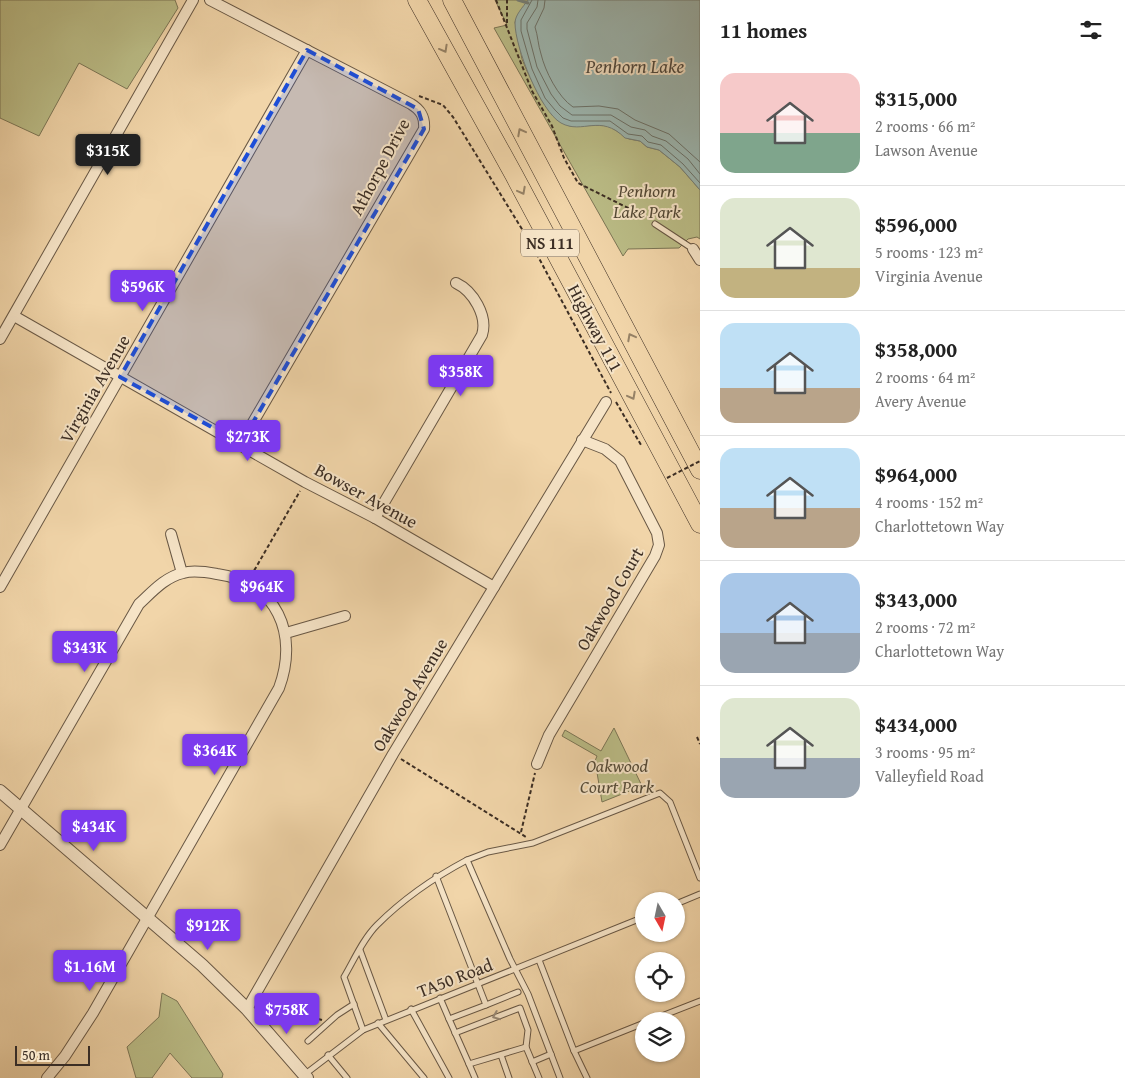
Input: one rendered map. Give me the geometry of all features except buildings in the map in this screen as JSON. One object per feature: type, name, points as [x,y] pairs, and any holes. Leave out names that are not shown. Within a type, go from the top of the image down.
[{"type":"highway","name":"Highway 111","points":[[452,0],[700,470]]},
{"type":"highway","name":"Highway 111","points":[[418,2],[514,175],[700,524]]},
{"type":"street","points":[[0,340],[193,0]]},
{"type":"street","name":"Athorpe Drive","points":[[210,0],[418,108],[423,117],[424,129],[241,443]]},
{"type":"street","name":"Virginia Avenue","points":[[0,587],[307,50]]},
{"type":"street","points":[[693,249],[700,260]]},
{"type":"street","points":[[375,518],[482,336],[484,328],[480,311],[467,288],[456,283]]},
{"type":"street","name":"Bowser Avenue","points":[[14,316],[241,443],[305,482],[375,518],[494,587]]},
{"type":"street","name":"Oakwood Avenue","points":[[249,1012],[392,754],[582,440],[611,399]]},
{"type":"street","name":"Oakwood Court","points":[[538,764],[549,735],[655,556],[659,545],[657,533],[620,461],[605,449],[582,440]]},
{"type":"street","points":[[171,534],[182,573]]},
{"type":"street","points":[[0,845],[140,604],[168,579],[182,573],[224,575],[247,583],[265,596],[276,609],[286,633],[287,660],[279,688],[78,1037],[47,1078]]},
{"type":"street","points":[[286,633],[345,616]]},
{"type":"street","points":[[0,791],[202,965],[249,1012],[306,1076]]},
{"type":"lane","points":[[655,224],[693,249]]},
{"type":"lane","points":[[364,1030],[344,978],[360,950],[376,925],[436,876],[467,860],[488,852],[533,844],[660,792],[670,802],[700,878]]},
{"type":"lane","points":[[467,860],[516,969],[635,921]]},
{"type":"lane","points":[[436,876],[486,1004]]},
{"type":"lane","points":[[685,900],[700,894]]},
{"type":"lane","points":[[360,950],[386,1020]]},
{"type":"lane","points":[[539,960],[574,1051],[587,1078]]},
{"type":"lane","name":"TA50 Road","points":[[306,1076],[328,1055],[364,1030],[412,1009],[516,969],[528,994],[560,1078]]},
{"type":"lane","points":[[449,1019],[518,992]]},
{"type":"lane","points":[[440,998],[474,1078]]},
{"type":"lane","points":[[672,1012],[700,1001]]},
{"type":"lane","points":[[308,1040],[337,1015],[354,1004]]},
{"type":"lane","points":[[455,1033],[520,1008],[528,1030],[526,1047],[538,1078]]},
{"type":"lane","points":[[412,1009],[449,1078]]},
{"type":"lane","points":[[378,1023],[424,1078]]},
{"type":"lane","points":[[574,1051],[635,1027]]},
{"type":"lane","points":[[469,1064],[526,1047]]},
{"type":"lane","points":[[532,1062],[551,1054]]},
{"type":"lane","points":[[328,1055],[347,1078]]},
{"type":"lane","points":[[501,1056],[509,1078]]},
{"type":"path","points":[[496,0],[532,92],[552,126],[564,158],[578,183],[635,210],[655,224]]},
{"type":"path","points":[[507,26],[508,0]]},
{"type":"path","points":[[411,104],[416,95],[443,105],[448,109],[533,247],[611,399],[644,450]]},
{"type":"path","points":[[667,478],[700,461]]},
{"type":"path","points":[[247,583],[305,482]]},
{"type":"path","points":[[697,737],[700,744]]},
{"type":"path","points":[[392,754],[521,832],[533,844]]},
{"type":"path","points":[[521,832],[538,764]]},
{"type":"path","points":[[249,1012],[259,1007],[290,1011],[324,1020]]},
{"type":"highlighted area","points":[[307,50],[418,109],[424,129],[241,443],[120,377]]},
{"type":"green space","points":[[0,0],[175,0],[178,8],[127,89],[79,63],[39,136],[0,118]]},
{"type":"green space","name":"Penhorn Lake Park","points":[[495,0],[528,0],[515,22],[522,59],[542,101],[559,121],[570,126],[608,125],[629,139],[640,141],[647,147],[659,150],[680,167],[700,190],[700,239],[697,237],[688,239],[679,248],[628,249],[623,256],[494,28],[507,25]]},
{"type":"green space","name":"Oakwood Court Park","points":[[614,728],[642,786],[602,802],[595,761],[597,756],[562,736],[565,730],[601,751]]},
{"type":"green space","points":[[162,993],[177,1001],[223,1074],[222,1078],[192,1078],[170,1053],[152,1078],[136,1078],[127,1047],[159,1017]]},
{"type":"water","name":"Penhorn Lake","points":[[528,0],[700,0],[700,190],[680,167],[659,150],[647,147],[640,141],[625,138],[608,127],[600,125],[569,126],[561,123],[553,116],[545,106],[530,77],[516,34],[516,17]]},
{"type":"waterway","points":[[518,0],[528,3]]}]
